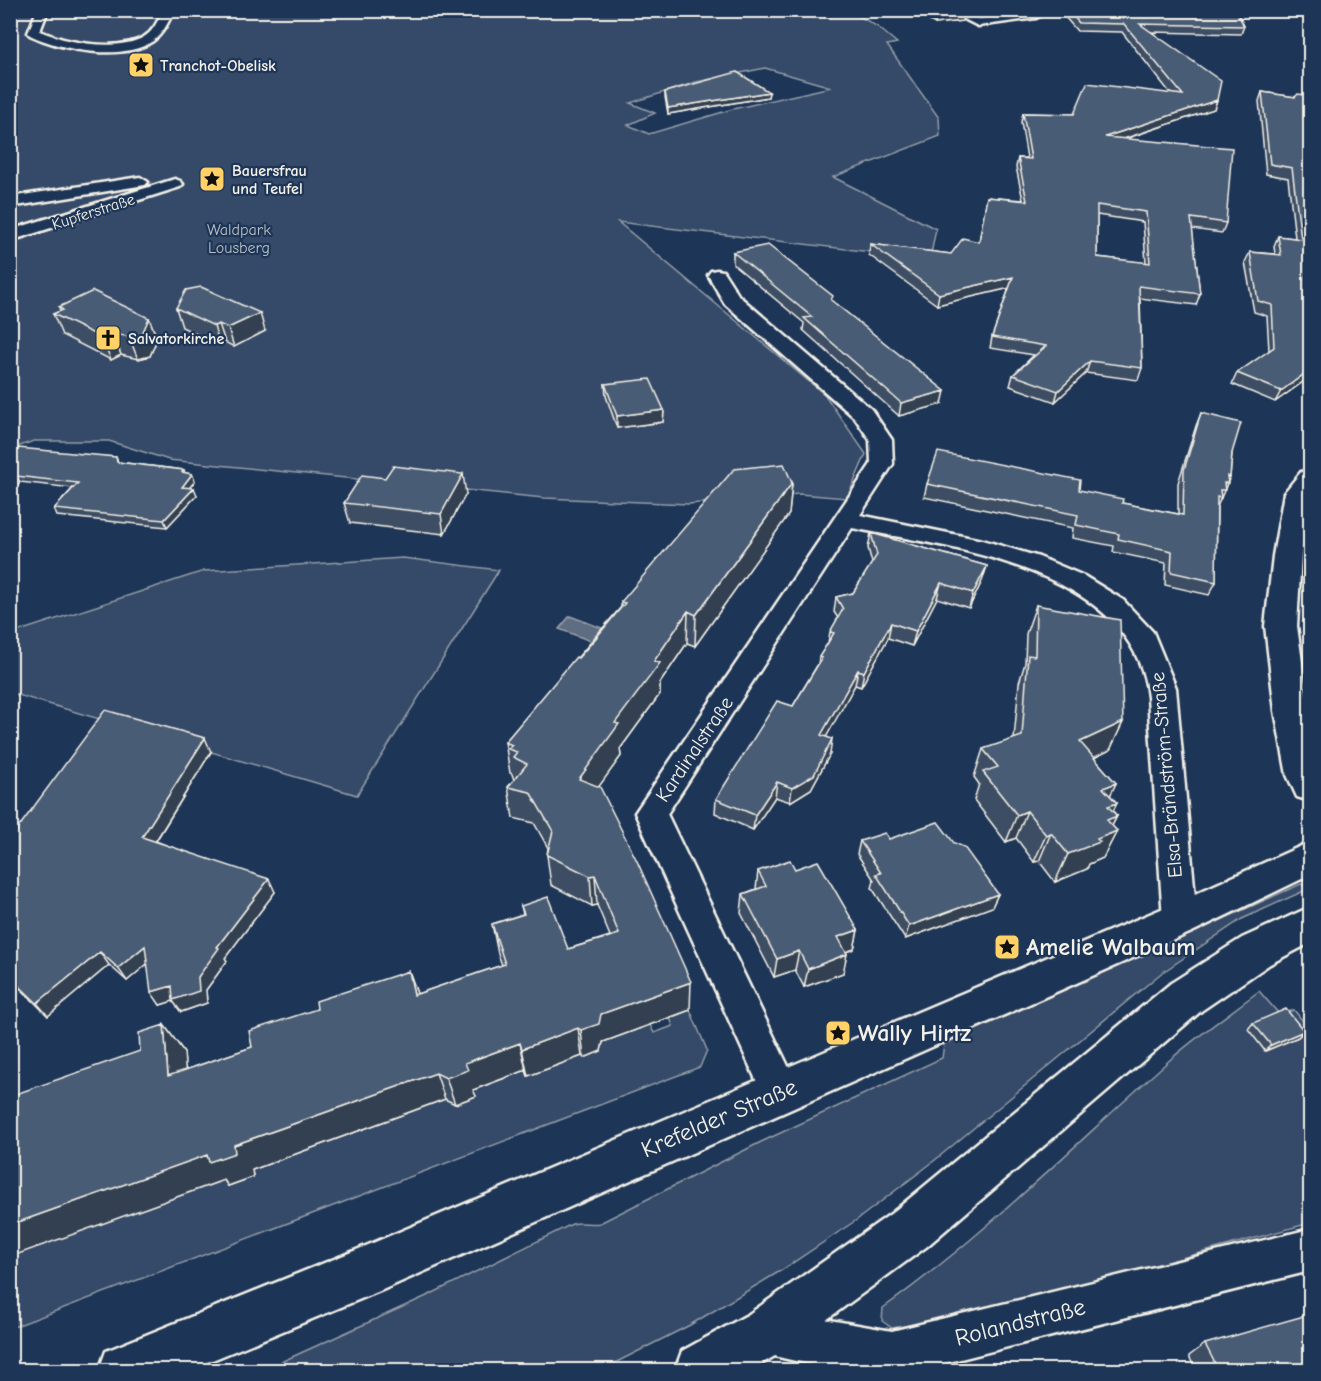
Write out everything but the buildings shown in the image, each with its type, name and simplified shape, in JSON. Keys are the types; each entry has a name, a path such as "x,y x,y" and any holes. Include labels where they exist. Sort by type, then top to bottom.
{"main road":[{"path":"1311,478 1298,493 1287,556 1281,626 1292,711 1305,775 1311,787"},
{"name":"Krefelder Straße","path":"125,1371 362,1273 1180,919 1311,858"},
{"path":"701,1371 767,1332 909,1230 1186,997 1256,951 1310,923"}],"street":[{"path":"43,10 34,33 48,41 81,46 121,46 147,40 155,34 169,10"},
{"path":"951,10 978,23 1036,15 1028,10"},
{"name":"Kupferstraße","path":"10,202 142,182 164,181 175,184 10,236"},
{"path":"717,275 732,300 863,414 881,440 882,464 846,520"},
{"name":"Elsa-Brändström-Straße","path":"846,520 1006,555 1039,565 1075,581 1107,601 1130,622 1147,644 1161,682 1180,919"},
{"name":"Kardinalstraße","path":"781,1091 651,813 846,520"},
{"name":"Rolandstraße","path":"767,1332 892,1354 1311,1250"}],"green space":[{"name":"Waldpark Lousberg","path":"849,10 878,27 897,43 887,45 939,118 940,136 833,177 936,229 930,259 618,222 825,395 866,454 847,498 799,494 689,504 544,498 169,460 109,441 34,441 11,449 10,11","holes":["765,68 831,87 733,109 649,134 628,125 655,113 630,103 696,82"]},
{"path":"403,558 499,570 357,795 11,693 10,634 204,571"},
{"path":"1301,884 1306,886 1306,890 1242,919 1160,974 929,1165 858,1219 782,1270 690,1325 601,1370 263,1370 429,1295 572,1224 600,1223 761,1142 942,1058 944,1044"},
{"path":"1259,991 1280,1015 1294,1010 1310,1030 1310,1223 980,1313 892,1328 882,1321 883,1308 959,1250 995,1219 1172,1058"},
{"path":"690,1010 707,1050 700,1067 11,1328 10,1256 227,1179 228,1186 253,1177 252,1170 445,1099 455,1104 473,1090 526,1070 528,1075 603,1042 650,1025 654,1033 673,1026 670,1018"}],"shaded area":[{"path":"570,616 602,628 591,641 559,629"}],"place":[{"name":"Tranchot-Obelisk","path":"141,65"},
{"name":"Bauersfrau und Teufel","path":"212,179"},
{"name":"Salvatorkirche","path":"108,338"},
{"name":"Amelie Walbaum","path":"1007,947"},
{"name":"Wally Hirtz","path":"838,1033"}]}
